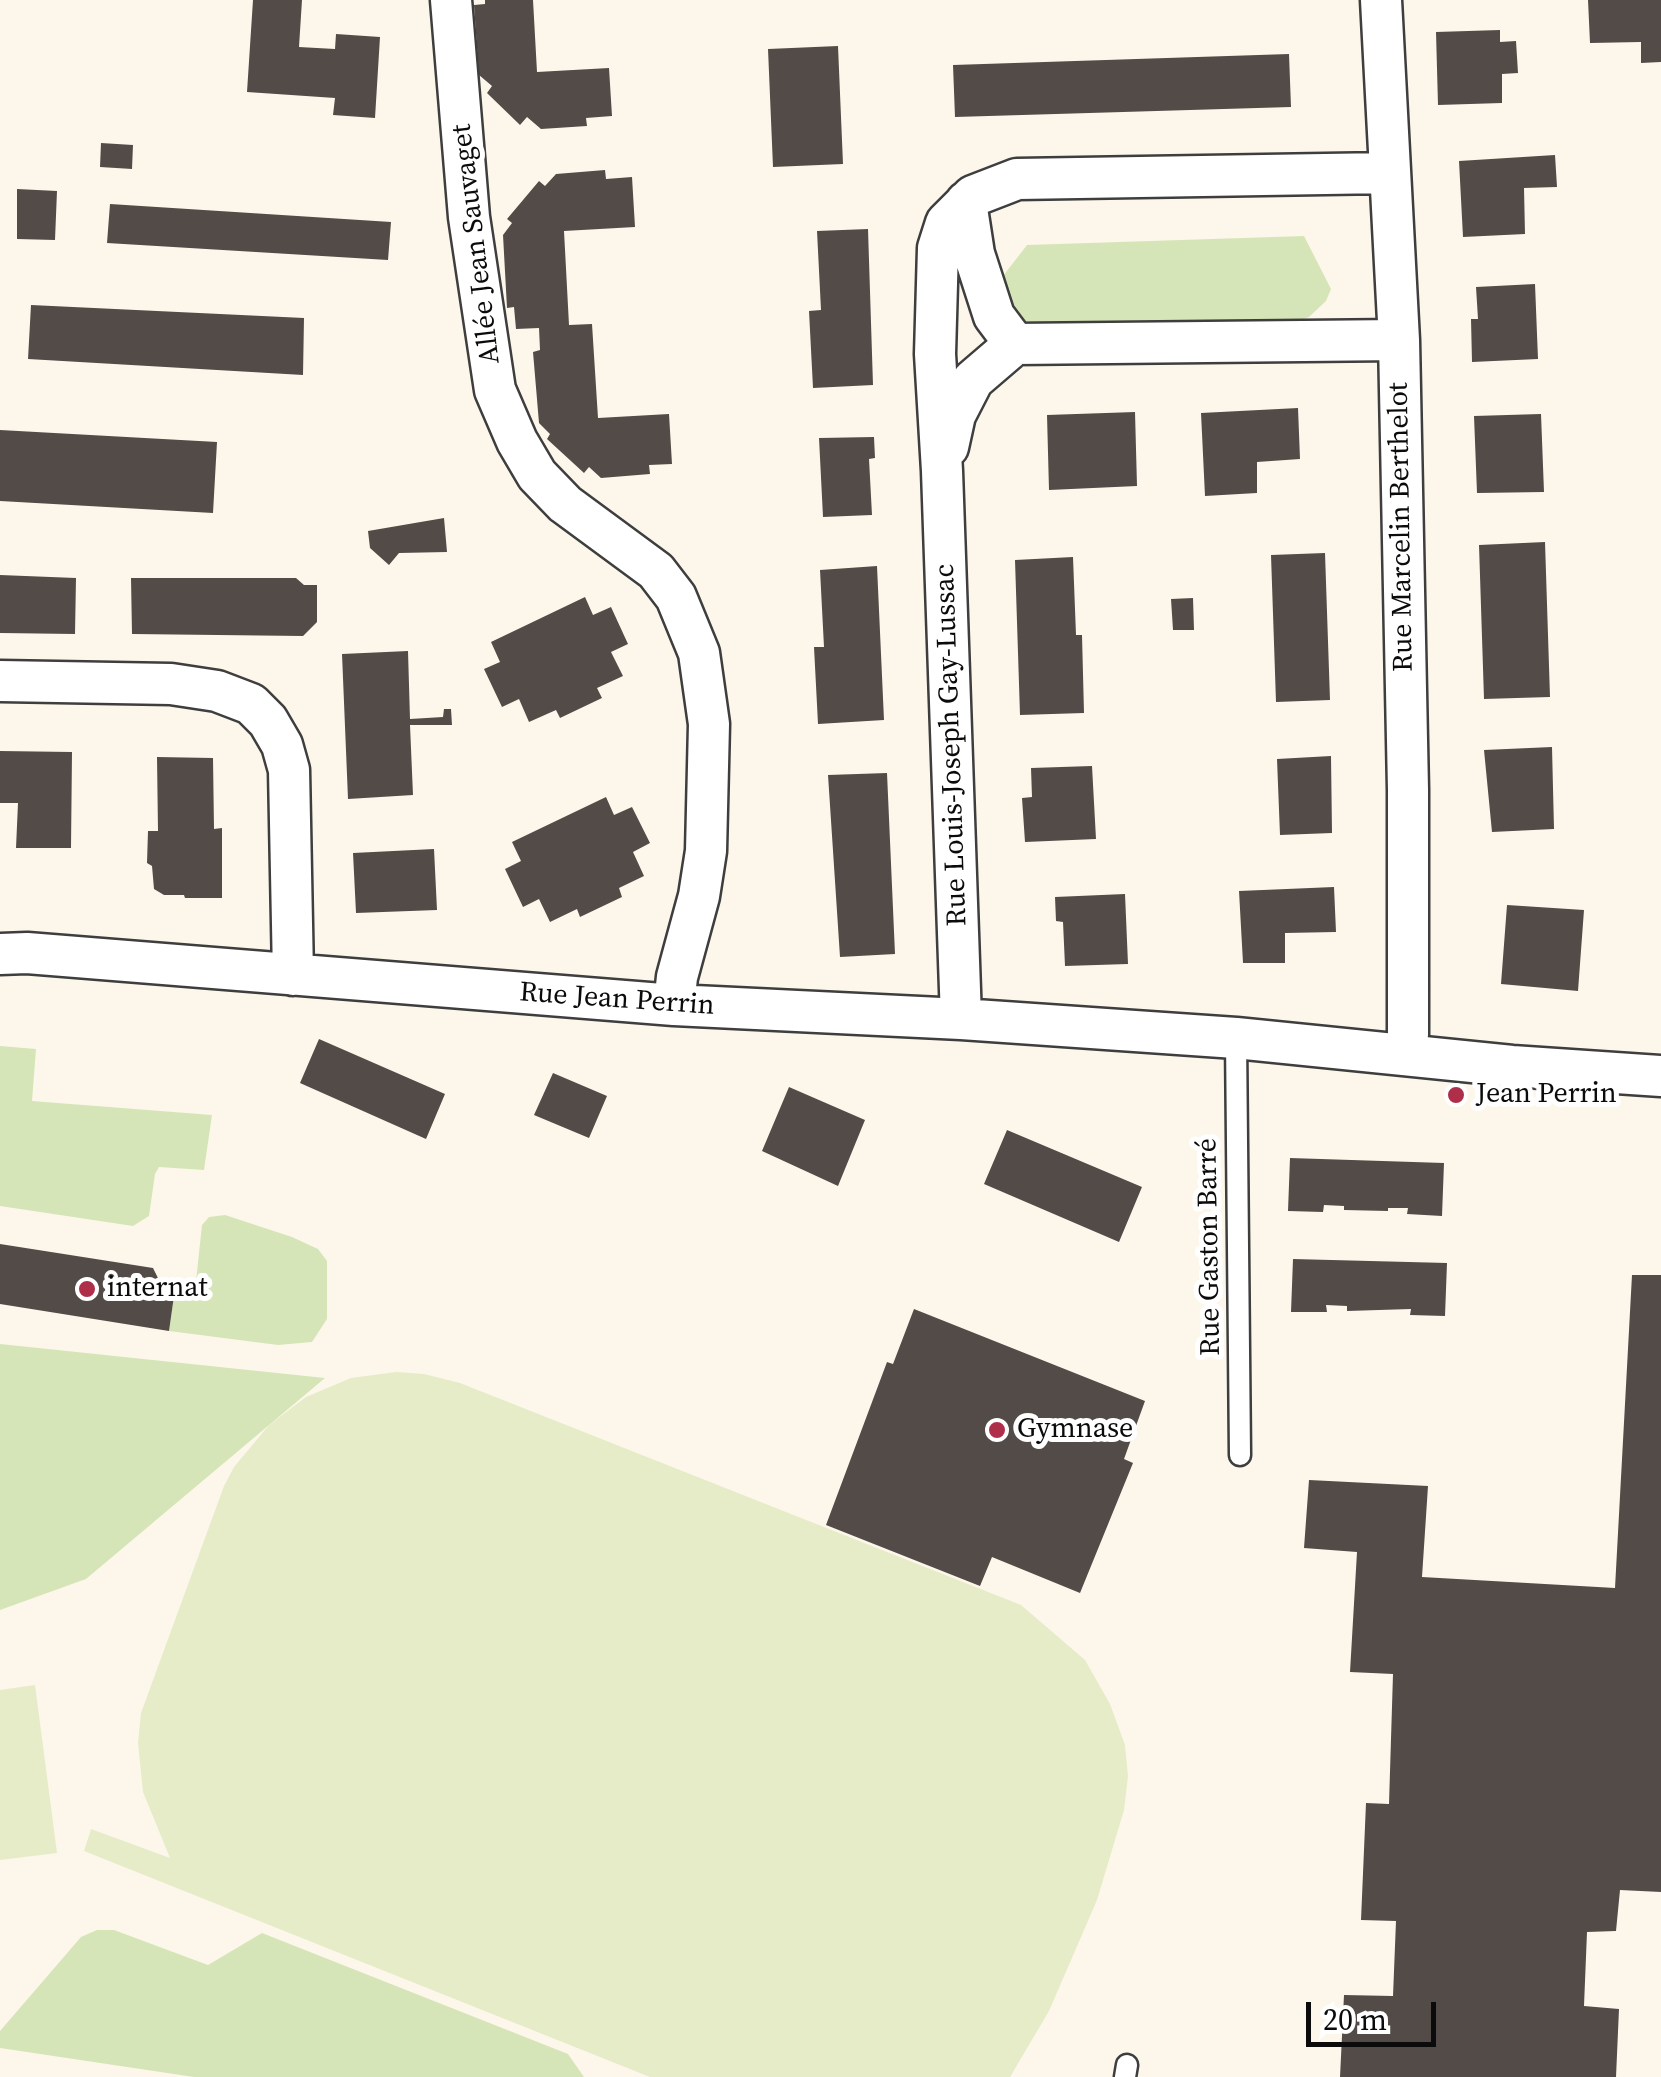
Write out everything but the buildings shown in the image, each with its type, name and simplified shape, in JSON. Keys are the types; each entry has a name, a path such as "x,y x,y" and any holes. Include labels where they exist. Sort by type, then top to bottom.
{"street":[{"name":"Allée Jean Sauvaget","path":"451,0 469,217 495,390 517,441 537,474 565,504 656,571 676,596 699,653 708,724 706,851 674,1005"},
{"name":"Rue Marcelin Berthelot","path":"1381,0 1399,340 1408,790 1405,1055"},
{"path":"1388,173 1017,179 966,202 974,254 994,316 1014,344 1399,340"},
{"name":"Rue Louis-Joseph Gay-Lussac","path":"961,1018 935,354 938,248 946,223 966,202"},
{"name":"Rue Louis-Joseph Gay-Lussac","path":"942,470 956,415 973,380 1014,344"},
{"path":"0,681 171,684 217,690 251,704 282,745 288,770 293,975"},
{"name":"Rue Jean Perrin","path":"0,954 28,953 674,1005 961,1018 1236,1038 1661,1076"}],"lane":[{"name":"Rue Gaston Barré","path":"1236,1038 1240,1455"}],"green space":[{"path":"1304,236 1331,289 1326,301 1309,317 1288,324 1027,327 996,285 1027,245"},
{"path":"0,1046 36,1049 32,1101 212,1115 204,1170 159,1167 149,1216 133,1226 0,1206"},
{"path":"225,1215 292,1237 318,1249 327,1261 327,1319 312,1342 278,1345 169,1331 174,1296 194,1300 202,1225 209,1217"},
{"path":"0,1344 325,1378 86,1579 0,1610"},
{"path":"396,1372 460,1383 1021,1605 1085,1660 1110,1704 1125,1745 1128,1776 1124,1810 1097,1900 1049,2011 1010,2077 650,2077 84,1851 91,1829 170,1858 143,1792 138,1743 141,1713 234,1467 269,1425 306,1397 351,1378"},
{"path":"35,1685 57,1853 0,1860 0,1690"},
{"path":"97,1930 114,1930 208,1965 262,1933 568,2054 584,2077 194,2077 0,2048 0,2031 81,1937"}],"place":[{"name":"Jean Perrin","path":"1456,1095"},
{"name":"internat","path":"87,1289"},
{"name":"Gymnase","path":"997,1430"}]}
